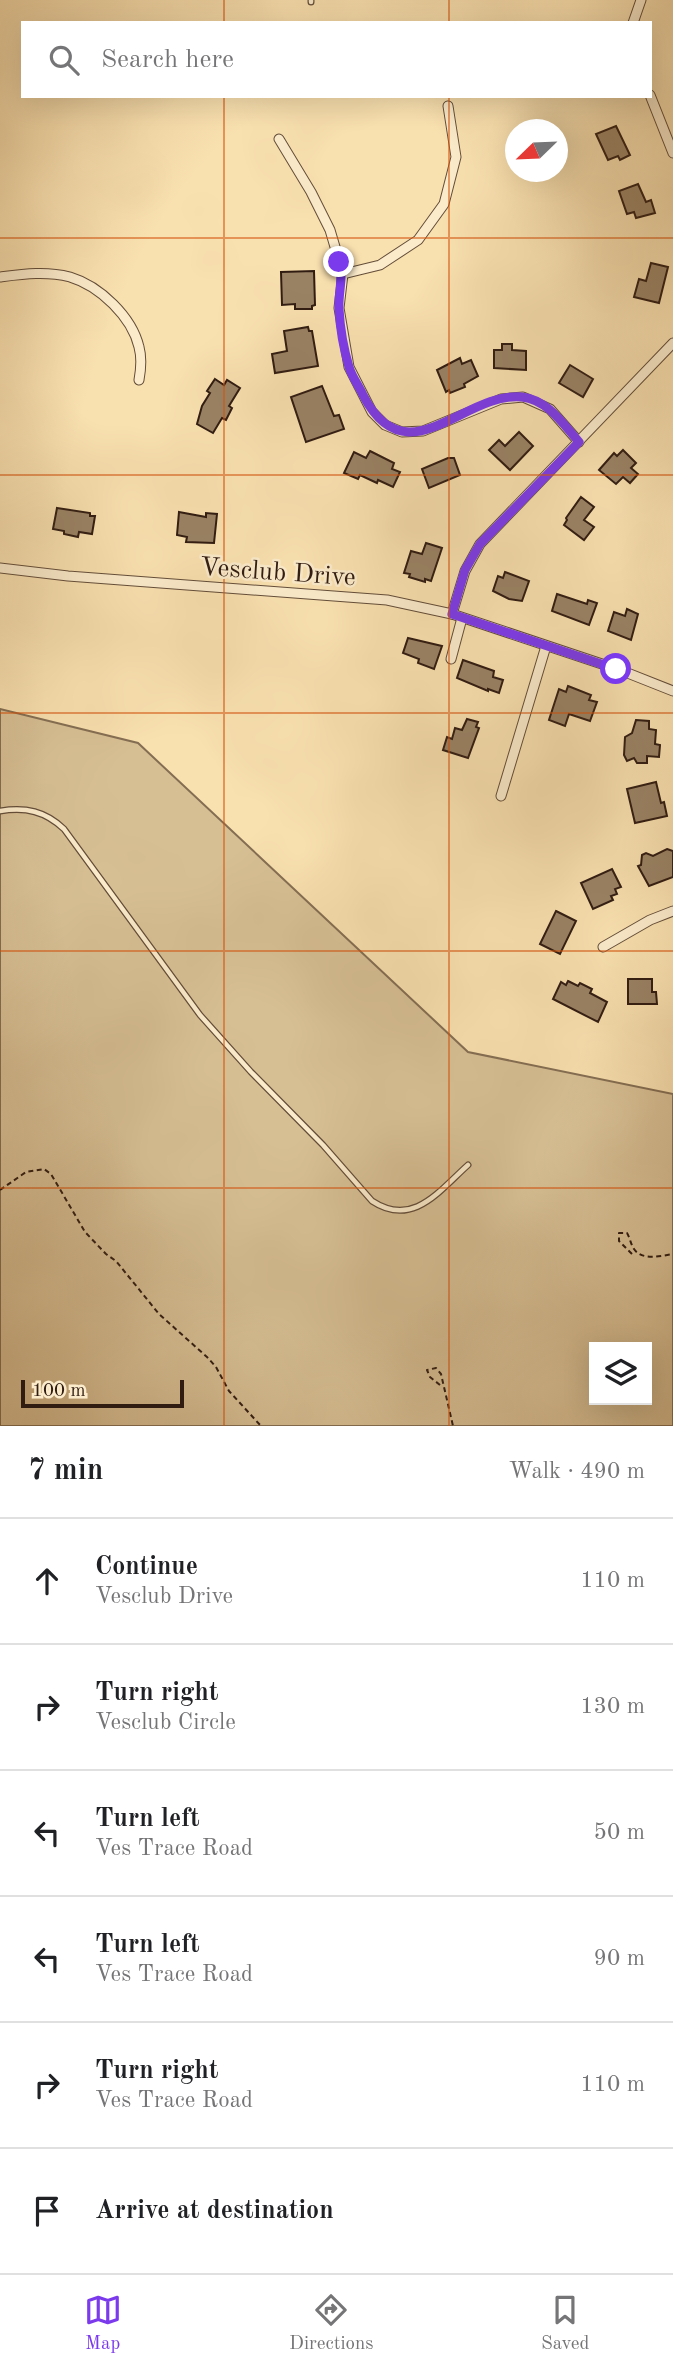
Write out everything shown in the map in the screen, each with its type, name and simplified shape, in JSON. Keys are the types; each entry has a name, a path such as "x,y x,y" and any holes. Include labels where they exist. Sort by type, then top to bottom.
{"street":[{"path":"634,21 641,0"},
{"path":"651,98 673,153"},
{"path":"343,274 380,265 418,240 444,204 456,158 448,106"},
{"path":"279,139 330,230 343,274 339,308 349,367 372,412 385,425 402,432 423,430 501,399 523,397 550,409 579,442"},
{"path":"0,277 35,272 69,277 90,286 119,308 139,345 139,380"},
{"path":"452,614 465,570 480,544 673,344"},
{"name":"Vesclub Drive","path":"0,568 68,576 387,600 452,614 620,670 673,691"},
{"path":"451,659 463,618"},
{"path":"501,796 546,646"},
{"path":"603,947 650,920 673,911"}],"lane":[{"path":"0,811 32,810 52,818 64,829 200,1015 372,1201 398,1211 419,1207 468,1165"}],"path":[{"path":"0,1190 26,1172 44,1169 51,1174 85,1232 116,1261 159,1314 207,1357 229,1391 261,1426"},
{"path":"632,1254 619,1241 619,1233 628,1233 633,1248 642,1255 657,1257 673,1254"},
{"path":"440,1385 430,1377 427,1370 436,1368 441,1374 453,1426"}],"shaded area":[{"path":"0,709 138,743 468,1052 673,1094 673,1426 0,1426"}],"building":[{"path":"616,126 630,155 620,160 618,156 608,160 596,134"},
{"path":"638,184 646,202 651,200 655,213 636,218 634,212 627,214 619,191"},
{"path":"651,263 668,267 659,303 634,297 639,279 646,281"},
{"path":"314,271 315,305 312,309 295,309 295,304 282,305 281,272"},
{"path":"308,327 309,331 312,331 318,366 275,373 272,354 287,351 284,331"},
{"path":"502,344 512,344 512,350 526,351 526,370 494,368 494,350 502,350"},
{"path":"460,358 462,364 471,360 478,376 464,384 465,387 446,392 437,370"},
{"path":"570,365 593,379 583,397 559,383"},
{"path":"215,379 224,385 227,380 240,388 229,406 232,408 226,420 222,418 213,433 197,424 202,406 210,393 207,391"},
{"path":"322,386 334,416 339,415 344,429 306,442 291,397"},
{"path":"519,432 533,446 510,470 489,450 499,440 505,446"},
{"path":"623,450 636,463 631,468 638,474 630,483 623,477 616,484 599,470 614,453 617,456"},
{"path":"370,451 394,463 392,469 400,472 393,487 378,480 377,483 360,475 358,479 344,473 354,452 366,458"},
{"path":"454,458 460,475 429,488 422,469"},
{"path":"581,497 594,507 584,520 594,527 584,540 564,525"},
{"path":"57,508 95,516 92,534 79,532 78,537 53,529"},
{"path":"179,512 206,517 206,513 217,514 214,543 186,542 187,537 177,535"},
{"path":"426,543 442,548 431,581 425,579 425,582 404,573 411,551 422,554"},
{"path":"505,572 529,581 522,601 509,599 493,591 498,576 503,578"},
{"path":"557,594 587,604 588,600 597,603 589,625 552,611"},
{"path":"627,609 638,614 631,640 608,631 614,612 625,616"},
{"path":"408,638 442,646 434,669 403,653"},
{"path":"463,660 494,671 493,677 503,680 499,693 457,678"},
{"path":"568,686 591,695 589,700 597,702 590,721 569,714 565,726 549,720 559,689 566,692"},
{"path":"467,719 478,722 476,727 479,728 468,758 443,750 447,737 452,739 455,728 462,730"},
{"path":"636,720 649,721 649,729 656,730 655,744 660,745 659,757 647,756 647,763 637,763 634,758 627,761 624,755 625,737 632,733"},
{"path":"656,782 667,816 635,823 627,789"},
{"path":"667,849 673,851 673,877 649,886 638,866 641,865 642,855 646,853 653,856"},
{"path":"612,869 621,887 615,889 617,894 611,896 613,900 593,909 581,883"},
{"path":"556,911 576,921 560,954 540,944"},
{"path":"628,979 652,979 652,992 656,992 657,1004 628,1004"},
{"path":"568,981 592,989 590,993 607,1002 598,1022 553,999 561,982 566,985"}],"route":[{"path":"339,262 343,274 339,308 349,367 372,412 385,425 402,432 423,430 501,399 523,397 550,409 579,442 480,544 465,570 452,614 616,669"}]}
